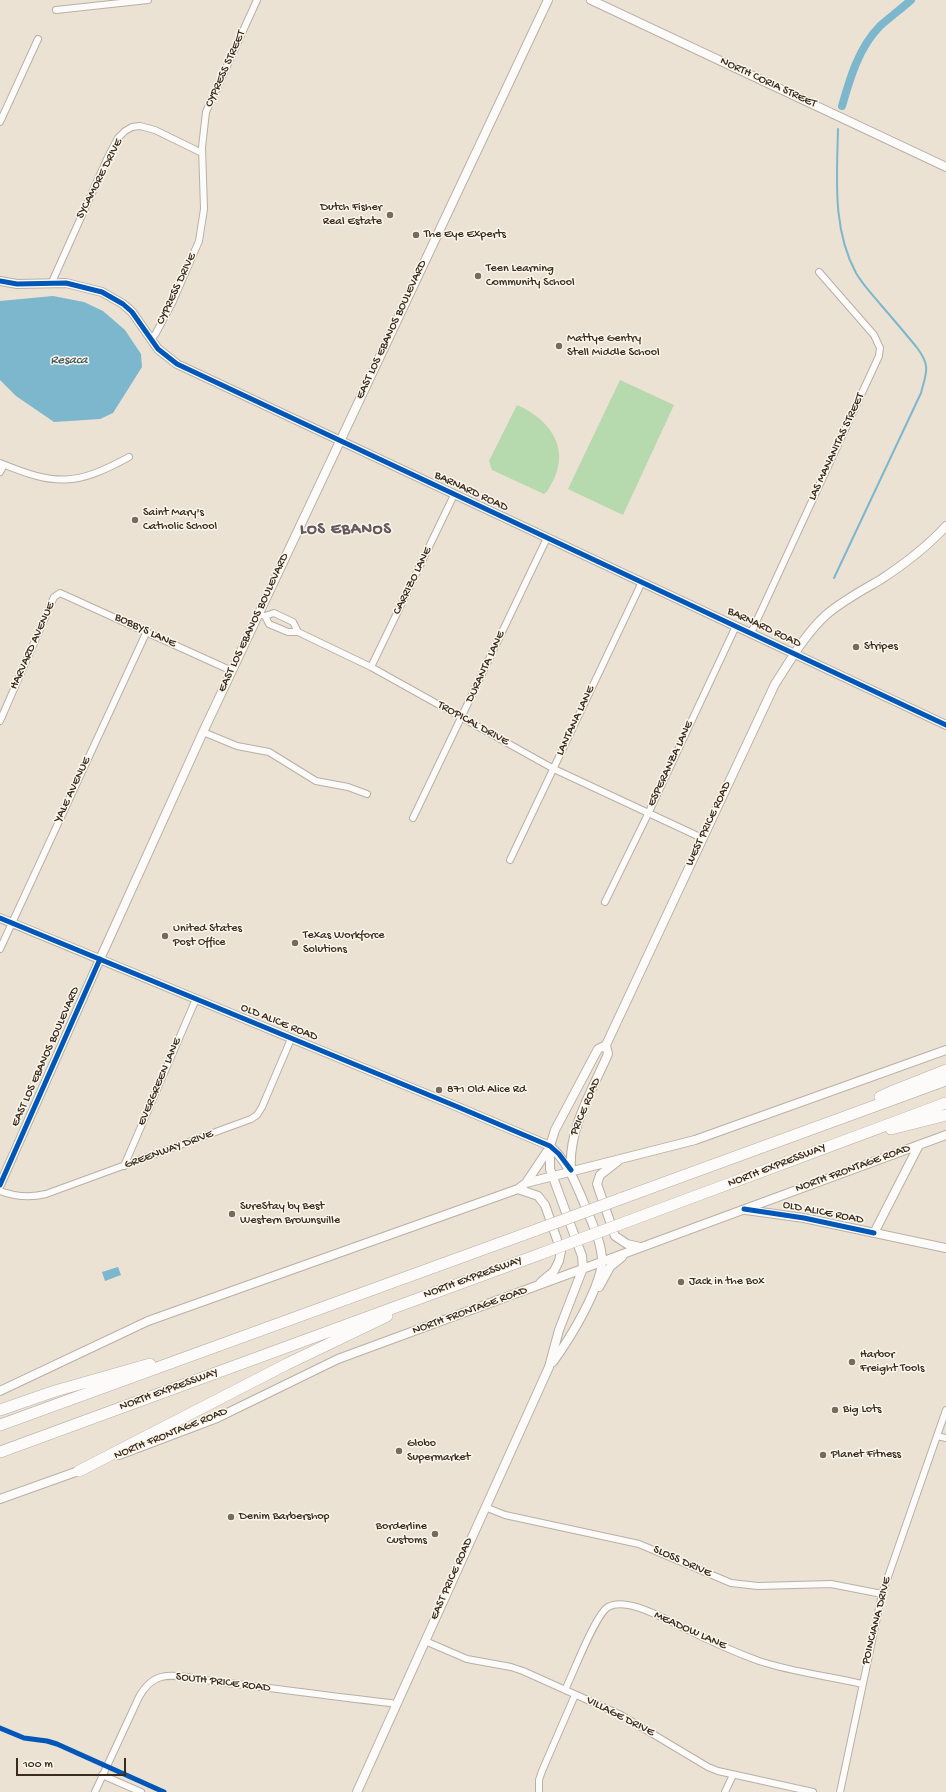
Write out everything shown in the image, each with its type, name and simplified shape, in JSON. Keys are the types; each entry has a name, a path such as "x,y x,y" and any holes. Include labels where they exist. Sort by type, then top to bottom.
{"highway":[{"path":"843,1117 893,1090 946,1070"},
{"name":"NORTH EXPRESSWAY","path":"0,1426 946,1080"},
{"name":"NORTH EXPRESSWAY","path":"0,1452 758,1174 946,1103"},
{"path":"842,1141 946,1115"},
{"path":"78,1471 287,1364 448,1287"},
{"path":"0,1410 56,1391 244,1336"}],"main road":[{"name":"EAST LOS EBANOS BOULEVARD","path":"0,1185 203,732 232,671 262,615 340,441 548,0"},
{"name":"NORTH CORIA STREET","path":"590,0 946,167"},
{"name":"BARNARD ROAD","path":"0,281 17,284 52,282 78,285 113,298 132,312 158,349 177,364 946,725"},
{"name":"WEST PRICE ROAD","path":"552,1175 549,1162 550,1146 555,1130 598,1049 606,1045 775,684 795,653 825,616 902,564 926,546 946,526"},
{"name":"OLD ALICE ROAD","path":"0,918 550,1146"},
{"name":"PRICE ROAD","path":"571,1170 570,1156 572,1138 608,1054 606,1045"},
{"path":"0,1391 148,1321 518,1189 526,1183 571,1170 709,1136 946,1050"},
{"name":"NORTH FRONTAGE ROAD","path":"0,1499 217,1418 338,1359 946,1135"},
{"path":"874,1233 918,1145"},
{"path":"526,1183 550,1146 559,1154 571,1170"},
{"path":"624,1157 603,1170 597,1184 615,1236 627,1244 640,1247"},
{"name":"EAST PRICE ROAD","path":"549,1367 574,1333 588,1305 597,1282 602,1262 600,1244 571,1170"},
{"path":"552,1175 582,1256 583,1268"},
{"path":"518,1189 538,1196 545,1205 561,1251 559,1261 554,1271 536,1287"},
{"name":"OLD ALICE ROAD","path":"744,1209 804,1218 946,1248"},
{"path":"588,1305 610,1267 626,1254"},
{"name":"EAST PRICE ROAD","path":"356,1792 549,1367 559,1330 583,1268"}],"street":[{"path":"56,10 148,0"},
{"name":"CYPRESS STREET","path":"200,236 204,209 202,153 204,123 210,101 257,0"},
{"path":"0,122 38,38"},
{"name":"SYCAMORE DRIVE","path":"52,282 108,157 118,138 125,131 132,127 148,127 202,153"},
{"name":"CYPRESS DRIVE","path":"151,340 173,300 200,236"},
{"name":"LAS MANANITAS STREET","path":"751,634 879,356 880,348 874,335 819,272"},
{"path":"0,472 2,464 44,478 67,480 97,473 128,457"},
{"name":"CARRIZO LANE","path":"371,667 454,495"},
{"name":"DURANTA LANE","path":"413,818 547,538"},
{"name":"LANTANA LANE","path":"510,860 642,582"},
{"name":"BOBBYS LANE","path":"57,594 60,593 72,597 232,671"},
{"name":"HARVARD AVENUE","path":"0,721 57,594"},
{"name":"TROPICAL DRIVE","path":"298,632 293,622 274,613 262,615 269,624 288,632 298,632 371,667 554,769 702,838"},
{"name":"ESPERANZA LANE","path":"605,902 736,626"},
{"name":"YALE AVENUE","path":"0,949 147,631"},
{"path":"203,732 237,746 269,752 316,781 348,787 367,794"},
{"name":"EVERGREEN LANE","path":"124,1166 196,999"},
{"name":"GREENWAY DRIVE","path":"0,1191 21,1197 37,1196 251,1120 258,1114 262,1107 291,1039"},
{"name":"POINCIANA DRIVE","path":"840,1792 882,1594 946,1410"},
{"path":"937,1436 946,1438"},
{"name":"SLOSS DRIVE","path":"485,1507 505,1515 640,1544 731,1583 758,1586 831,1584 882,1594"},
{"name":"MEADOW LANE","path":"565,1690 598,1619 608,1607 616,1604 631,1605 759,1661 784,1668 862,1684"},
{"name":"VILLAGE DRIVE","path":"425,1641 467,1659 511,1667 523,1671 575,1694 639,1724 708,1767 733,1775 813,1792"},
{"name":"SOUTH PRICE ROAD","path":"95,1792 144,1687 153,1680 161,1677 172,1676 391,1703 395,1705"},
{"path":"539,1792 539,1780 542,1771 575,1694"},
{"path":"102,1775 140,1792"},
{"path":"725,1792 733,1775"}],"green space":[{"path":"620,380 674,405 623,515 568,489"},
{"path":"517,405 538,417 553,434 557,444 559,455 558,467 550,487 544,494 492,470 489,461"}],"water":[{"name":"Resaca","path":"53,296 84,302 103,311 125,330 141,354 142,367 125,394 113,413 100,419 54,422 16,396 0,380 0,301"},
{"path":"118,1267 121,1275 105,1281 102,1272"}],"waterway":[{"path":"842,106 856,63 866,43 880,26 911,0"},
{"path":"834,578 921,393 926,375 926,366 922,355 862,282 848,256 839,221 837,184 838,129"}],"cycle path":[{"path":"0,281 17,284 66,283 102,292 123,304 132,312 158,349 177,364 946,725"},
{"path":"0,918 550,1146 559,1154 571,1170"},
{"path":"0,1185 100,959"},
{"path":"744,1209 804,1218 874,1233"},
{"path":"0,1728 24,1738 57,1744 164,1792"}],"place":[{"name":"Dutch Fisher Real Estate","path":"390,215"},
{"name":"The Eye Experts","path":"416,235"},
{"name":"Teen Learning Community School","path":"478,276"},
{"name":"Mattye Gentry Stell Middle School","path":"559,346"},
{"name":"Saint Mary's Catholic School","path":"135,520"},
{"name":"Stripes","path":"856,647"},
{"name":"United States Post Office","path":"165,936"},
{"name":"Texas Workforce Solutions","path":"295,943"},
{"name":"871 Old Alice Rd","path":"439,1090"},
{"name":"SureStay by Best Western Brownsville","path":"232,1214"},
{"name":"Jack in the Box","path":"681,1282"},
{"name":"Harbor Freight Tools","path":"852,1362"},
{"name":"Big Lots","path":"835,1410"},
{"name":"Globo Supermarket","path":"399,1451"},
{"name":"Planet Fitness","path":"823,1455"},
{"name":"Denim Barbershop","path":"231,1517"},
{"name":"Borderline Customs","path":"435,1534"}],"district":[{"name":"LOS EBANOS","path":"346,531"}]}
